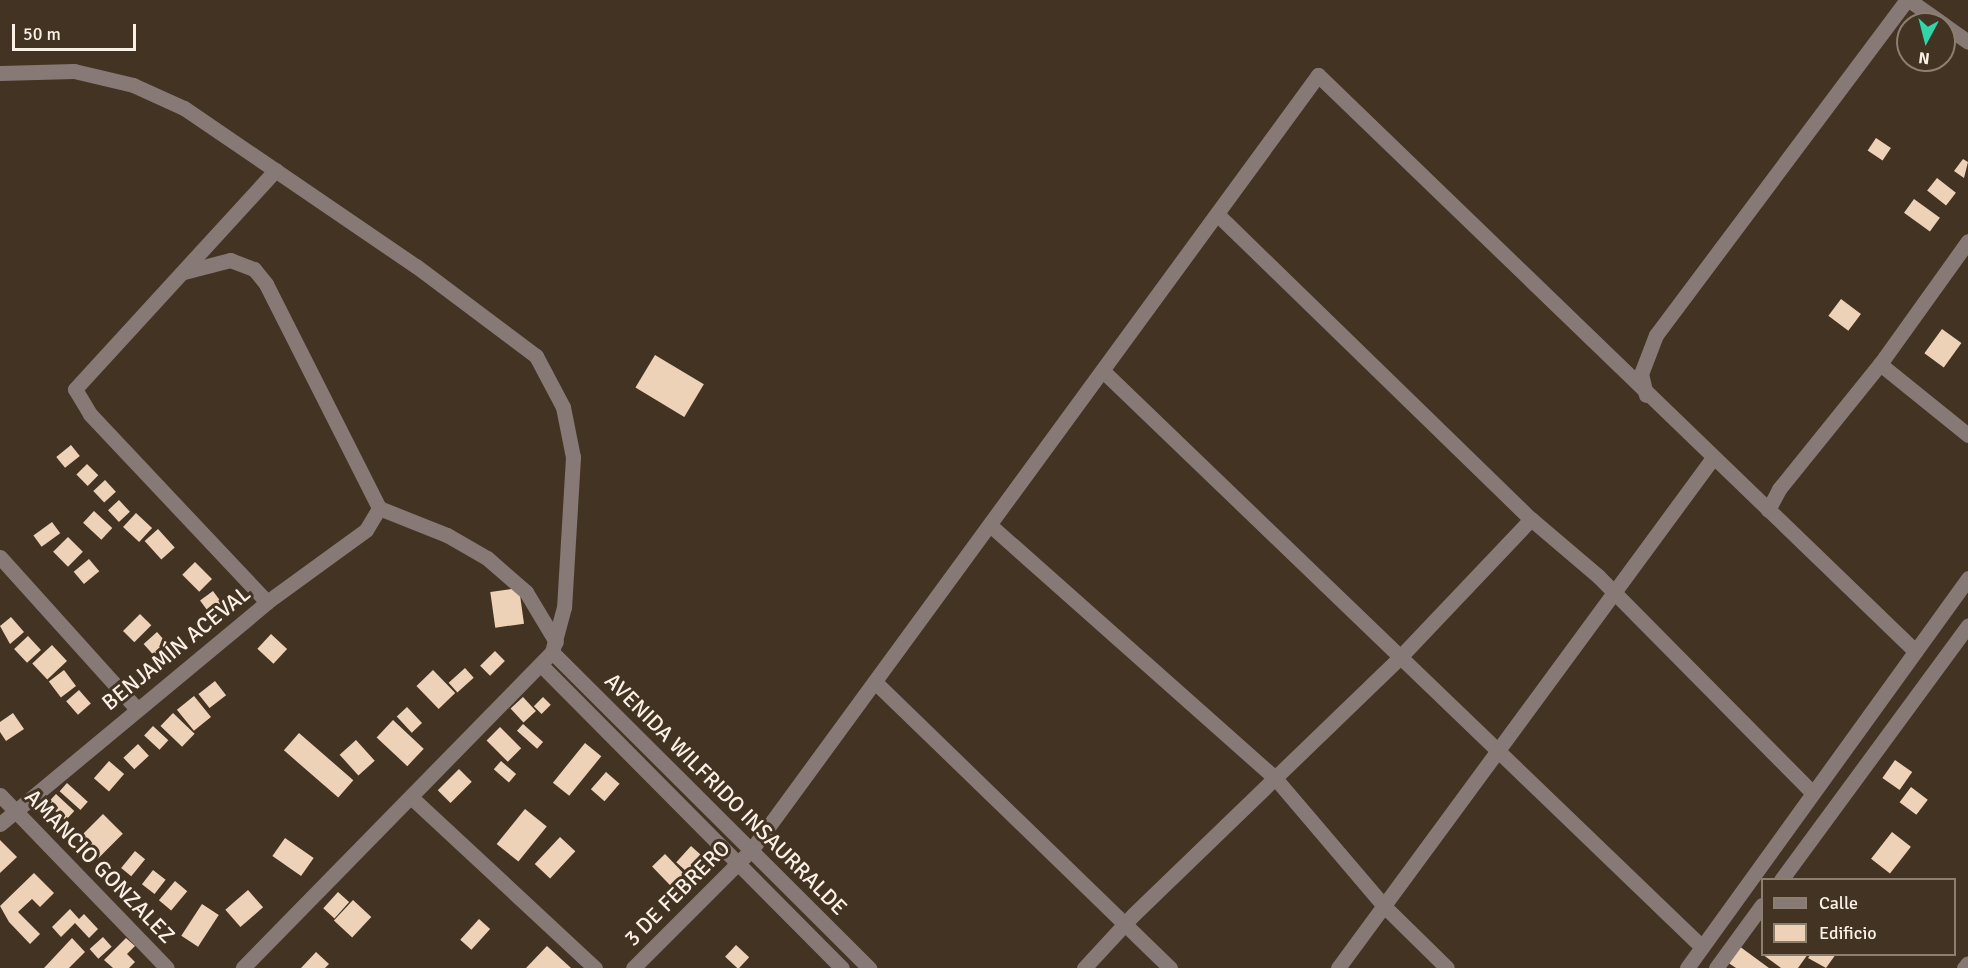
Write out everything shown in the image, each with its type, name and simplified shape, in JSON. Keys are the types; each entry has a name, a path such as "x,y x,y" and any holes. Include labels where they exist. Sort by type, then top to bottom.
{"street":[{"path":"1915,651 1646,395 1641,374 1656,335 1908,0 1925,12"},
{"path":"0,72 74,71 133,85 184,108 416,266 536,356 563,407 573,457 564,607 554,647 541,665 243,968"},
{"name":"3 DE FEBRERO","path":"633,968 752,849 1318,75 1646,395"},
{"path":"267,602 90,414 75,389 276,170"},
{"path":"1217,214 1531,519 1613,593 1813,793"},
{"path":"1768,510 1779,489 1880,364 1968,241"},
{"path":"181,273 230,260 254,269 266,284 379,508"},
{"path":"1880,364 1968,435"},
{"path":"1103,371 1702,947"},
{"path":"1338,968 1712,459"},
{"name":"AVENIDA WILFRIDO INSAURRALDE","path":"379,508 447,535 487,558 526,592 554,647 869,968"},
{"name":"BENJAMÍN ACEVAL","path":"0,824 14,810 267,602 366,530 379,508"},
{"path":"1084,968 1125,924 1401,656 1531,519"},
{"path":"990,525 1275,778 1384,906 1447,968"},
{"path":"0,557 137,709"},
{"path":"1687,968 1968,578"},
{"path":"1782,878 1968,625"},
{"name":"AVENIDA WILFRIDO INSAURRALDE","path":"541,665 842,968"},
{"path":"875,682 1170,968"},
{"name":"AMANCIO GONZALEZ","path":"0,795 167,968"},
{"path":"412,798 595,968"},
{"path":"1716,968 1761,906"},
{"path":"1964,968 1968,963"}],"building":[{"path":"1876,138 1891,148 1883,161 1868,150"},
{"path":"1963,159 1968,162 1964,178 1954,171"},
{"path":"1937,178 1956,193 1946,205 1927,191"},
{"path":"1914,199 1940,218 1930,232 1904,213"},
{"path":"1841,299 1861,314 1848,331 1828,316"},
{"path":"1942,329 1961,343 1944,367 1924,353"},
{"path":"655,355 704,384 684,417 635,388"},
{"path":"71,445 80,456 65,468 56,457"},
{"path":"87,464 98,475 88,486 76,475"},
{"path":"105,480 116,492 104,503 93,491"},
{"path":"119,500 130,512 119,522 108,510"},
{"path":"94,511 112,528 101,540 83,523"},
{"path":"136,513 152,528 139,542 123,527"},
{"path":"52,522 60,533 42,547 33,536"},
{"path":"158,529 175,548 161,560 145,541"},
{"path":"68,537 83,552 68,567 53,552"},
{"path":"89,559 99,571 84,584 74,572"},
{"path":"195,562 212,579 199,592 182,575"},
{"path":"519,588 524,624 495,628 490,592"},
{"path":"213,591 224,606 211,616 200,600"},
{"path":"140,614 151,625 134,642 123,631"},
{"path":"11,617 24,632 10,644 0,626"},
{"path":"157,632 167,643 154,655 144,644"},
{"path":"271,634 287,649 273,664 257,649"},
{"path":"28,636 41,650 27,663 14,649"},
{"path":"52,645 67,661 47,680 32,663"},
{"path":"495,651 505,661 490,676 480,666"},
{"path":"465,668 474,678 457,692 449,683"},
{"path":"64,670 76,686 61,697 49,681"},
{"path":"433,670 455,693 439,709 416,686"},
{"path":"215,681 226,695 210,708 198,694"},
{"path":"79,690 91,704 78,715 66,701"},
{"path":"194,696 211,717 194,731 177,710"},
{"path":"523,697 536,711 524,722 511,709"},
{"path":"543,697 551,705 542,714 534,706"},
{"path":"407,707 422,723 412,733 397,717"},
{"path":"13,713 24,729 6,741 0,732 0,722"},
{"path":"173,713 195,734 182,747 160,726"},
{"path":"393,720 424,749 407,766 377,738"},
{"path":"523,724 543,742 537,749 517,731"},
{"path":"153,726 168,740 159,750 144,736"},
{"path":"500,727 521,748 508,762 487,740"},
{"path":"299,733 353,780 338,798 284,750"},
{"path":"356,740 375,761 358,776 340,755"},
{"path":"585,743 601,756 569,796 553,783"},
{"path":"138,744 149,756 134,769 123,758"},
{"path":"1895,760 1912,772 1900,790 1882,778"},
{"path":"109,761 124,774 109,791 94,778"},
{"path":"501,761 516,774 509,782 494,769"},
{"path":"459,769 472,782 451,803 438,790"},
{"path":"606,772 620,784 604,801 591,789"},
{"path":"67,783 88,802 80,810 60,791"},
{"path":"1911,787 1928,800 1916,815 1900,802"},
{"path":"56,794 74,811 65,821 47,804"},
{"path":"525,809 547,827 518,862 497,844"},
{"path":"103,814 123,834 97,859 78,839"},
{"path":"1892,832 1911,847 1890,874 1871,859"},
{"path":"560,837 575,851 550,878 535,864"},
{"path":"285,838 314,858 301,876 272,856"},
{"path":"0,840 17,857 0,873"},
{"path":"691,846 709,862 694,878 676,862"},
{"path":"135,851 145,859 131,876 121,868"},
{"path":"665,854 689,879 676,892 652,867"},
{"path":"153,870 166,880 155,894 142,884"},
{"path":"34,873 54,893 40,907 32,899 18,912 40,934 30,944 9,922 0,906"},
{"path":"175,881 187,891 171,910 159,900"},
{"path":"248,890 263,907 240,927 225,910"},
{"path":"338,892 349,902 334,918 323,908"},
{"path":"353,900 371,917 352,938 334,920"},
{"path":"202,904 219,915 198,947 181,936"},
{"path":"70,909 79,919 84,914 98,929 89,938 75,923 61,937 52,927"},
{"path":"479,919 490,929 471,950 460,940"},
{"path":"103,937 112,947 98,959 90,949"},
{"path":"72,938 85,952 69,968 44,968"},
{"path":"126,938 135,946 127,954 135,962 129,968 113,968 104,960"},
{"path":"736,945 749,957 737,968 725,957"},
{"path":"547,946 571,968 526,968"},
{"path":"1739,946 1769,968 1736,968 1727,962"},
{"path":"316,952 329,964 325,968 301,968"},
{"path":"1765,956 1807,956 1798,968 1781,968"},
{"path":"1810,956 1835,956 1826,968 1808,958"}]}
